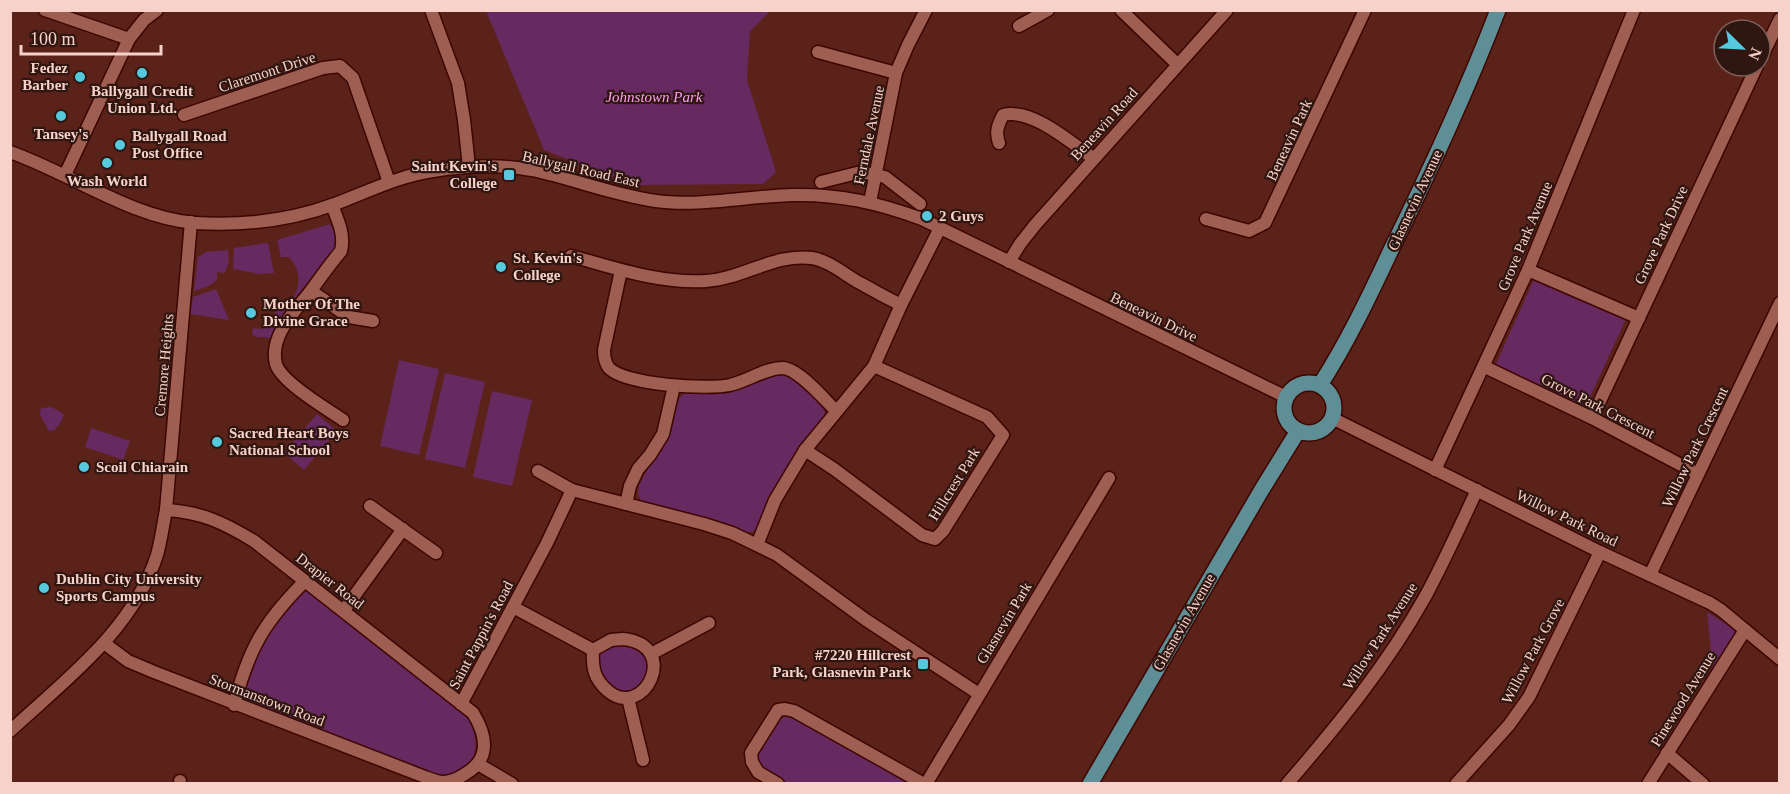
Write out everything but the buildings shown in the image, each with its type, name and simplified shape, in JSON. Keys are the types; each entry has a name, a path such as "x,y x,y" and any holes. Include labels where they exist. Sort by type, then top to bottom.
{"main road":[{"name":"Glasnevin Avenue","path":"1320,385 1360,313 1414,205 1463,96 1498,10"},
{"path":"1304,383 1320,385 1331,396 1334,411 1332,418 1321,430 1314,433 1298,431 1287,420 1284,412 1286,397 1291,390 1304,383"},
{"name":"Glasnevin Avenue","path":"1090,783 1298,431"}],"street":[{"path":"45,10 129,39"},
{"path":"65,175 129,39 144,20 157,10"},
{"path":"431,10 458,83 469,167"},
{"name":"Ferndale Avenue","path":"870,202 897,74 908,45 926,10"},
{"path":"1019,26 1048,10"},
{"path":"1121,10 1177,64"},
{"name":"Beneavin Road","path":"1009,262 1020,244 1093,158 1140,109 1177,64 1227,10"},
{"name":"Grove Park Avenue","path":"1435,470 1485,367 1528,270 1634,10"},
{"name":"Beneavin Park","path":"1206,219 1249,231 1265,222 1365,11"},
{"path":"1772,34 1779,19"},
{"name":"Ferndale Avenue","path":"818,52 897,74"},
{"name":"Claremont Drive","path":"184,115 323,68 340,66 353,78 389,182"},
{"name":"Grove Park Drive","path":"1592,418 1751,78"},
{"path":"999,143 997,130 1003,115 1011,113 1027,116 1093,158"},
{"name":"Ballygall Road East","path":"10,152 33,160 147,212 191,222 256,224 292,217 332,205 389,182 430,171 469,167 531,170 621,194 670,202 792,195 827,195 870,202 922,219 1009,262"},
{"path":"821,182 861,172 885,177 920,204"},
{"path":"332,205 342,232 341,251 290,316 281,332 276,348 276,366 297,388 343,420"},
{"name":"Cremore Heights","path":"10,731 104,643 142,590 157,555 166,510 191,222"},
{"path":"757,545 776,500 805,450 874,366 901,305 940,228"},
{"path":"571,256 637,274 675,280 706,281 794,257 814,259 831,265 901,305"},
{"name":"Beneavin Drive","path":"1009,262 1286,397"},
{"path":"621,270 604,350 609,368 622,376 639,381 674,386 727,386 784,368 795,372 836,411"},
{"path":"1528,270 1639,318"},
{"path":"311,291 349,317 373,321"},
{"name":"Willow Park Crescent","path":"1650,575 1698,474 1774,332 1779,303"},
{"name":"Hillcrest Park","path":"805,450 922,535 935,539 943,531 1003,435 987,417 874,366"},
{"name":"Grove Park Crescent","path":"1485,367 1592,418 1698,474"},
{"path":"626,504 630,486 638,470 663,434 674,386"},
{"name":"Willow Park Road","path":"1332,418 1600,552 1710,603 1779,659"},
{"path":"538,471 572,490 723,530 777,555 866,620 979,694"},
{"name":"Glasnevin Park","path":"778,783 758,772 752,762 751,753 778,710 785,709 794,711 925,783 1109,478"},
{"name":"Saint Pappin's Road","path":"478,764 484,744 483,728 473,713 461,704 548,543 572,490"},
{"name":"Willow Park Avenue","path":"1287,783 1351,708 1392,651 1425,596 1477,490"},
{"path":"370,506 436,553"},
{"name":"Drapier Road","path":"166,510 188,511 219,520 254,541 461,704"},
{"path":"344,610 403,529"},
{"name":"Willow Park Grove","path":"1456,783 1509,725 1529,697 1600,552"},
{"path":"234,705 240,680 256,642 274,614 305,581"},
{"path":"513,607 593,650"},
{"path":"651,654 709,623"},
{"name":"Pinewood Avenue","path":"1648,783 1745,630"},
{"path":"611,640 632,640 651,654 654,662 654,675 647,688 628,698 612,694 596,677 592,666 593,650 611,640"},
{"name":"Stormanstown Road","path":"104,643 128,661 234,705 381,759 423,780"},
{"path":"628,698 643,760"},
{"path":"1667,753 1703,783"},
{"path":"423,780 443,782 457,779 478,764 512,783"}],"green space":[{"name":"Johnstown Park","path":"486,11 770,11 750,31 747,80 776,172 763,184 633,185 544,150"},
{"path":"330,224 337,237 338,245 293,302 272,338 257,337 252,334 253,328 263,329 281,305 289,305 298,287 296,269 289,257 281,257 277,240"},
{"path":"268,243 274,273 260,274 233,269 234,248"},
{"path":"228,250 229,261 225,273 217,272 217,280 207,287 194,291 198,257 206,252"},
{"path":"1535,277 1626,319 1585,408 1496,364"},
{"path":"216,289 229,320 190,314 193,297"},
{"path":"399,360 439,369 419,455 380,446"},
{"path":"445,373 485,382 465,468 425,459"},
{"path":"781,374 798,381 810,390 822,404 825,414 762,525 754,531 744,533 643,504 638,495 639,485 662,443 680,397 688,391 729,392"},
{"path":"492,391 532,400 512,486 473,477"},
{"path":"52,407 64,414 55,430 49,431 40,415 41,408"},
{"path":"317,414 337,431 304,470 284,453"},
{"path":"91,428 130,441 123,460 85,447"},
{"path":"310,590 463,711 471,723 475,736 473,758 467,767 458,773 446,775 431,773 241,701 246,673 258,646 294,601"},
{"path":"1707,612 1740,632 1713,673"},
{"path":"626,642 647,655 648,679 629,694 606,687 596,664 598,651 606,646"},
{"path":"787,715 912,783 787,783 761,768 758,754 779,720"}],"place":[{"name":"Ballygall Credit Union Ltd.","path":"142,73"},
{"name":"Fedez Barber","path":"80,77"},
{"name":"Tansey's","path":"61,116"},
{"name":"Ballygall Road Post Office","path":"120,145"},
{"name":"Wash World","path":"107,163"},
{"name":"Saint Kevin's College","path":"509,175"},
{"name":"2 Guys","path":"927,216"},
{"name":"St. Kevin's College","path":"501,267"},
{"name":"Mother Of The Divine Grace","path":"251,313"},
{"name":"Sacred Heart Boys National School","path":"217,442"},
{"name":"Scoil Chiarain","path":"84,467"},
{"name":"Dublin City University Sports Campus","path":"44,588"},
{"name":"#7220 Hillcrest Park, Glasnevin Park","path":"923,664"}]}
